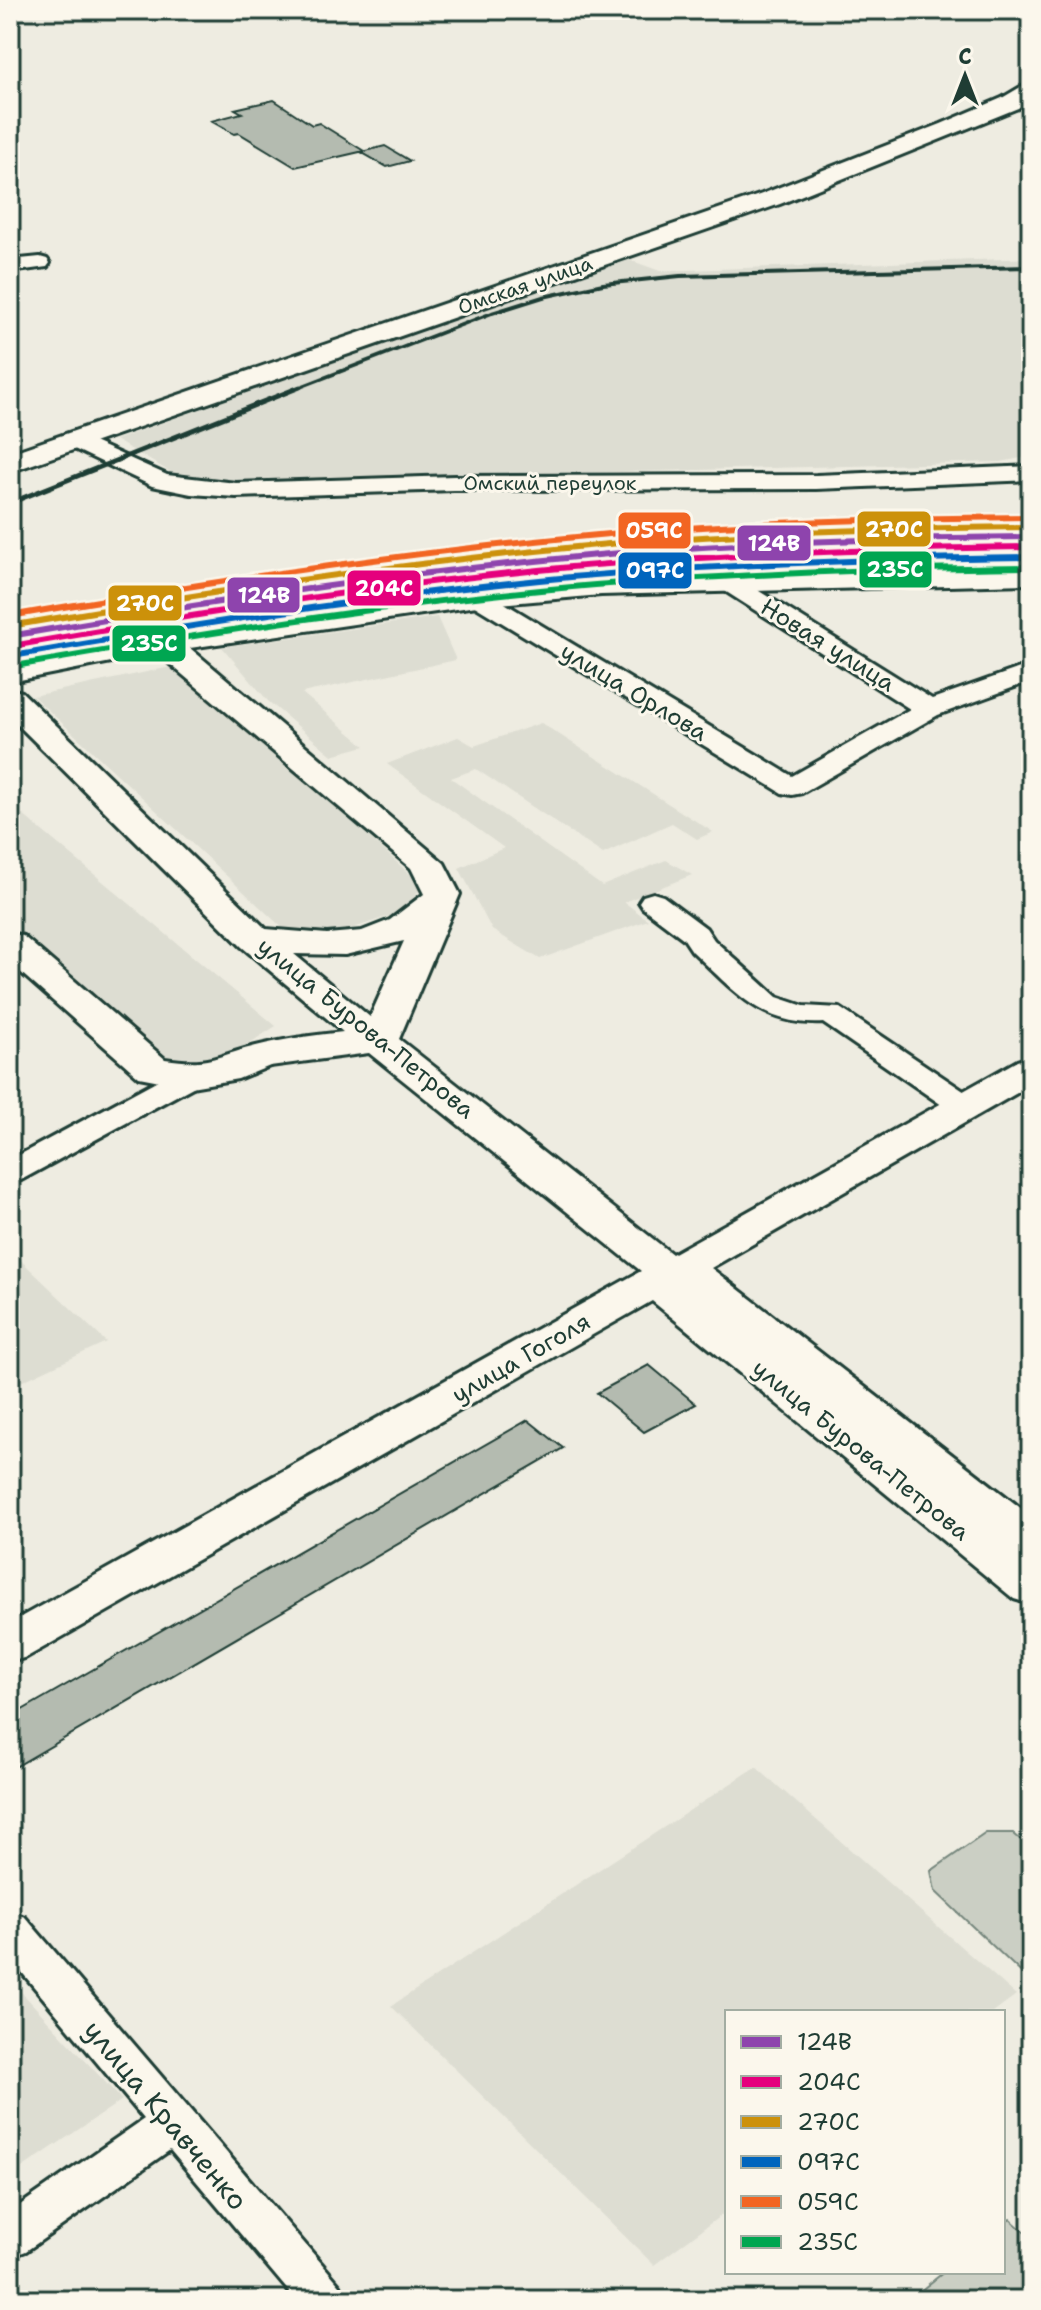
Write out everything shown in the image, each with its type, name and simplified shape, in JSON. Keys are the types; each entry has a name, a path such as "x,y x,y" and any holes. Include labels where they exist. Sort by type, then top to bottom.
{"main road":[{"name":"Омская улица","path":"10,463 78,442 768,200 1024,96"},
{"path":"10,672 164,642 477,597 601,586 726,581 1031,575"},
{"path":"10,944 153,1069 191,1075 224,1071 261,1056 318,1046 379,1041 442,894 426,863 164,642"},
{"name":"улица Бурова-Петрова","path":"19,708 306,985 628,1237 668,1273 699,1278 1031,1540"},
{"path":"255,939 330,947 365,942 398,930 435,905"},
{"path":"261,1056 298,1025 306,985"},
{"name":"улица Гоголя","path":"10,1645 1031,1069"},
{"name":"улица Бурова-Петрова","path":"668,1273 670,1296 1031,1587"}],"street":[{"path":"10,266 40,263"},
{"name":"Омский переулок","path":"78,442 160,481 236,490 454,483 816,482 1031,473"},
{"name":"Новая улица","path":"726,581 929,709"},
{"name":"улица Орлова","path":"477,597 792,787 929,709"},
{"path":"929,709 1031,672"},
{"path":"653,902 696,934 702,945 766,1003 801,1015 829,1014 963,1105"},
{"path":"10,1173 191,1075"},
{"name":"улица Кравченко","path":"10,1929 324,2300"},
{"path":"10,2237 172,2124"}],"shaded area":[{"path":"624,258 660,271 1031,258 1031,456 1001,462 239,482 172,473 115,440"},
{"path":"437,617 456,660 302,693 365,746 332,755 268,701 222,647"},
{"path":"180,665 423,886 401,912 330,936 288,933 33,696"},
{"path":"541,723 713,832 697,839 672,823 603,854 476,769 451,778 602,886 666,860 692,875 624,902 648,920 540,959 492,930 459,868 504,848 387,764 458,737 474,746"},
{"path":"10,804 276,1026 219,1063 167,1067 10,933"},
{"path":"10,1250 106,1342 10,1387"},
{"path":"756,1767 1016,1995 996,2010 725,2010 725,2212 654,2265 391,2006"},
{"path":"986,1833 1013,1833 1031,1849 1031,1982 935,1891 931,1871"},
{"path":"10,1980 122,2100 10,2176"},
{"path":"1010,2219 1031,2238 1031,2300 909,2300 942,2274 1005,2274 1005,2223"}],"building":[{"path":"274,100 312,125 319,123 364,151 295,167 239,133 234,134 211,121 242,113 235,109"},
{"path":"385,146 410,161 387,167 361,152"},
{"path":"649,1365 696,1404 644,1432 597,1393"},
{"path":"528,1420 563,1448 10,1770 10,1717"}],"railway":[{"path":"295,389 492,313 543,297 603,284 680,276 1031,267"},
{"path":"295,389 300,387"},
{"path":"10,503 295,389"}],"transit line":[{"name":"059С","path":"10,616 326,566 565,538 789,522 1031,517"},
{"name":"270С","path":"10,626 326,576 565,548 789,532 1031,527"},
{"name":"124В","path":"10,636 326,586 565,558 789,542 1031,537"},
{"name":"204С","path":"12,646 329,595 569,567 792,553 1031,547"},
{"name":"097С","path":"13,656 330,605 570,577 793,563 1031,557"},
{"name":"235С","path":"15,666 332,615 570,587 793,573 1031,567"}]}
